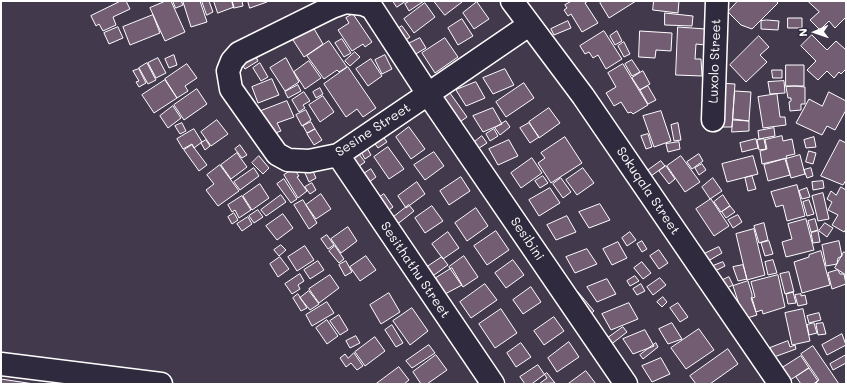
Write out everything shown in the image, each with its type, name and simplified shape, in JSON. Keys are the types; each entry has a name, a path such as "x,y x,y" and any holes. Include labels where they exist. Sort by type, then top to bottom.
{"street":[{"name":"Sokuqala Street","path":"512,1 583,96 780,384"},
{"name":"Luxolo Street","path":"713,120 717,1"},
{"name":"Sesine Street","path":"428,94 372,8 363,4 346,2 332,7 239,53 232,61 228,72 231,89 277,154 288,160 298,162 338,155 428,94 529,25"},
{"name":"Sesibini","path":"428,94 626,384"},
{"name":"Sesithathu Street","path":"338,155 493,384"},
{"path":"1,364 161,384"}],"building":[{"path":"121,1 126,1 130,9 113,17 116,25 103,31 99,24 96,26 91,16"},
{"path":"166,1 171,1 185,32 165,41 150,8"},
{"path":"173,1 181,1 183,5 176,8"},
{"path":"200,1 207,22 191,27 183,2"},
{"path":"202,1 209,1 213,12 207,15"},
{"path":"214,1 232,1 234,7 218,13"},
{"path":"232,1 242,1 243,6 234,8"},
{"path":"248,1 267,1 267,2 250,8"},
{"path":"393,1 406,1 397,7"},
{"path":"410,1 424,1 409,11 405,4"},
{"path":"434,1 461,1 462,2 445,15"},
{"path":"572,1 588,1 585,3 598,23 582,32 571,14 568,16 564,10 567,8 565,5"},
{"path":"602,1 636,1 609,18 600,3"},
{"path":"654,1 679,1 678,13 653,10"},
{"path":"738,1 776,1 778,3 752,29 741,25 728,12"},
{"path":"808,1 846,1 846,17 835,28 829,21 820,30 810,20 819,12"},
{"path":"477,2 489,19 474,29 463,13"},
{"path":"425,3 435,17 414,33 404,19"},
{"path":"665,13 693,16 692,26 665,25"},
{"path":"353,14 372,42 365,47 363,44 352,51 338,30 349,23 346,18"},
{"path":"153,15 160,33 130,45 123,27"},
{"path":"788,18 802,18 802,28 788,28"},
{"path":"462,19 473,36 458,45 448,28"},
{"path":"568,21 571,28 554,35 551,29"},
{"path":"761,21 779,21 778,30 761,29"},
{"path":"402,26 410,37 403,42 395,31"},
{"path":"118,27 123,38 109,44 104,33"},
{"path":"313,27 323,44 304,57 293,40"},
{"path":"678,27 706,29 705,45 696,44 695,59 701,59 702,76 676,75"},
{"path":"604,31 622,59 606,69 598,55 593,58 589,52 585,54 580,46"},
{"path":"617,31 622,41 615,45 610,36"},
{"path":"640,31 672,33 671,51 656,50 655,58 639,57"},
{"path":"812,35 827,50 836,41 846,50 846,69 841,74 839,72 834,78 827,71 818,80 807,70 816,61 801,46"},
{"path":"759,36 769,47 760,55 767,62 746,82 730,65"},
{"path":"420,38 426,48 414,55 408,44"},
{"path":"445,38 458,57 435,73 422,53"},
{"path":"342,39 351,53 344,57 335,43"},
{"path":"329,41 347,67 339,72 337,70 324,79 307,56"},
{"path":"624,42 630,54 624,57 618,46"},
{"path":"355,52 360,57 350,66 345,61"},
{"path":"254,53 258,61 245,69 240,61"},
{"path":"174,55 177,65 169,68 165,59"},
{"path":"385,55 392,69 382,74 375,60"},
{"path":"158,58 166,73 156,78 148,63"},
{"path":"286,58 299,82 285,91 270,68"},
{"path":"371,59 382,76 368,86 356,69"},
{"path":"632,60 640,72 632,76 625,64"},
{"path":"309,61 321,78 305,89 294,72"},
{"path":"147,63 156,80 148,84 139,68"},
{"path":"260,63 268,77 261,81 253,68"},
{"path":"187,64 197,78 185,86 188,91 177,98 165,79"},
{"path":"623,64 648,105 633,114 631,112 628,113 621,102 614,106 606,93 616,87 608,73"},
{"path":"786,65 804,65 804,86 786,86"},
{"path":"348,67 376,108 363,117 357,109 346,117 324,84"},
{"path":"139,69 146,83 139,87 136,82 139,81 133,71"},
{"path":"505,69 514,85 493,94 483,78"},
{"path":"772,70 782,70 782,78 773,78"},
{"path":"643,71 650,84 640,90 632,78"},
{"path":"272,79 279,95 258,103 252,87"},
{"path":"165,80 177,98 154,113 142,95"},
{"path":"784,81 785,93 770,94 768,82"},
{"path":"476,82 485,98 466,106 456,90"},
{"path":"524,83 534,98 506,117 496,102"},
{"path":"719,83 735,84 732,127 721,127"},
{"path":"298,85 301,91 288,98 285,92"},
{"path":"648,86 656,100 648,104 640,90"},
{"path":"786,87 805,87 805,104 801,104 801,110 790,111 789,102 791,101 791,98 788,98"},
{"path":"320,88 323,94 316,98 313,92"},
{"path":"197,89 207,104 184,120 174,105"},
{"path":"735,91 751,92 749,121 733,119"},
{"path":"304,92 310,101 303,105 305,108 299,112 292,100"},
{"path":"829,92 846,101 846,110 835,130 827,126 822,135 796,123 809,99 822,106"},
{"path":"450,93 467,117 457,124 440,100"},
{"path":"777,94 780,117 785,117 786,125 763,128 758,97"},
{"path":"323,96 334,112 320,122 309,105"},
{"path":"287,101 294,117 277,123 281,131 270,135 261,111"},
{"path":"173,106 181,118 168,128 160,116"},
{"path":"493,108 502,124 483,132 473,116"},
{"path":"549,108 560,123 539,138 529,122"},
{"path":"306,110 311,120 302,126 296,115"},
{"path":"661,111 671,141 654,147 643,116"},
{"path":"217,120 228,134 211,146 201,132"},
{"path":"733,120 749,121 749,131 732,132"},
{"path":"506,121 510,127 500,135 495,128"},
{"path":"311,122 315,129 307,133 303,126"},
{"path":"182,123 186,131 180,134 175,126"},
{"path":"529,123 539,137 530,143 520,128"},
{"path":"678,123 681,140 674,141 671,125"},
{"path":"409,127 425,149 411,159 396,137"},
{"path":"774,128 775,136 759,139 758,131"},
{"path":"194,129 202,142 194,148 192,144 183,149 177,139"},
{"path":"315,129 322,140 314,145 307,134"},
{"path":"494,129 498,136 490,141 486,134"},
{"path":"648,134 652,147 646,149 641,136"},
{"path":"382,135 387,142 378,148 373,141"},
{"path":"482,136 487,143 476,150 472,144"},
{"path":"782,136 783,141 792,139 795,154 786,156 787,158 762,164 760,151 767,149 765,140"},
{"path":"565,137 582,163 551,183 538,163 545,158 541,153"},
{"path":"814,137 816,147 806,148 804,140"},
{"path":"756,139 758,148 742,152 740,143"},
{"path":"764,139 766,149 759,150 757,140"},
{"path":"206,140 210,146 205,150 201,143"},
{"path":"509,140 518,156 498,165 489,149"},
{"path":"840,140 846,143 846,180 843,185 821,176"},
{"path":"679,142 680,149 668,152 666,144"},
{"path":"192,145 207,165 199,171 184,150"},
{"path":"240,145 247,155 242,158 235,149"},
{"path":"388,147 404,169 389,179 374,157"},
{"path":"367,148 371,155 365,159 361,152"},
{"path":"809,151 816,153 813,164 806,162"},
{"path":"434,152 444,166 425,180 414,165"},
{"path":"237,153 247,167 231,179 221,165"},
{"path":"359,154 365,162 358,167 352,159"},
{"path":"699,154 703,161 692,169 687,162"},
{"path":"800,155 805,174 791,178 786,159"},
{"path":"259,156 269,168 263,174 252,163"},
{"path":"681,156 700,182 685,192 667,166"},
{"path":"753,156 758,174 727,182 722,164"},
{"path":"532,158 542,173 521,188 511,173"},
{"path":"785,159 790,175 768,181 764,165"},
{"path":"661,161 665,166 651,176 647,171"},
{"path":"702,164 706,170 699,175 695,168"},
{"path":"220,165 239,191 218,206 206,190 214,184 207,175"},
{"path":"666,166 675,179 669,184 659,171"},
{"path":"254,168 259,176 240,190 234,182"},
{"path":"583,168 594,183 577,195 566,180"},
{"path":"811,168 813,176 807,178 804,170"},
{"path":"294,169 299,176 297,177 307,191 298,198 284,175"},
{"path":"312,169 316,178 309,182 305,173"},
{"path":"371,169 376,177 368,183 362,175"},
{"path":"543,176 548,183 540,188 535,181"},
{"path":"752,176 756,189 748,191 745,178"},
{"path":"461,177 470,191 449,205 440,191"},
{"path":"561,178 571,192 563,198 553,184"},
{"path":"713,178 722,191 710,199 702,187"},
{"path":"284,179 297,199 291,203 277,184"},
{"path":"823,181 824,188 813,190 812,182"},
{"path":"417,182 425,194 406,208 398,196"},
{"path":"312,183 316,190 310,194 305,187"},
{"path":"260,184 269,198 252,210 243,196"},
{"path":"797,185 805,216 787,221 783,205 776,207 771,192"},
{"path":"841,187 846,190 846,229 844,232 832,225 838,215 828,210 832,202 827,199 831,191 836,195"},
{"path":"550,188 560,203 539,216 529,200"},
{"path":"807,188 810,197 802,199 799,191"},
{"path":"823,193 829,219 818,221 812,196"},
{"path":"321,194 331,209 316,219 306,205"},
{"path":"384,194 393,207 386,212 377,199"},
{"path":"281,195 286,202 266,216 261,210"},
{"path":"723,195 730,206 721,212 714,202"},
{"path":"242,196 251,210 239,218 235,210 232,212 228,205"},
{"path":"711,199 729,226 714,236 696,209"},
{"path":"303,200 317,223 309,229 294,205"},
{"path":"809,200 814,214 807,216 803,202"},
{"path":"600,204 610,220 589,228 579,212"},
{"path":"409,205 414,211 395,226 391,219"},
{"path":"432,206 443,221 425,233 415,218"},
{"path":"730,206 735,212 726,218 722,212"},
{"path":"476,208 488,226 467,241 455,223"},
{"path":"258,210 263,217 254,223 249,216"},
{"path":"234,213 238,220 232,224 228,217"},
{"path":"283,214 293,228 277,240 266,226"},
{"path":"738,215 742,222 733,228 728,220"},
{"path":"567,216 576,232 556,240 547,225"},
{"path":"248,217 252,224 242,231 237,224"},
{"path":"806,219 814,250 786,257 782,242 792,239 788,224"},
{"path":"815,219 818,230 811,232 808,221"},
{"path":"764,223 768,240 759,243 754,226"},
{"path":"825,223 833,228 827,237 819,231"},
{"path":"348,227 357,241 341,253 331,239"},
{"path":"754,229 765,275 747,280 736,234"},
{"path":"496,231 509,250 487,265 474,246"},
{"path":"818,231 820,242 813,243 811,233"},
{"path":"448,232 459,248 443,259 432,244"},
{"path":"630,232 636,240 627,246 622,238"},
{"path":"327,235 334,245 328,249 321,239"},
{"path":"642,241 647,249 642,252 637,244"},
{"path":"769,241 773,254 765,256 761,243"},
{"path":"839,241 842,256 838,258 837,264 826,266 822,245"},
{"path":"618,242 627,258 612,265 603,249"},
{"path":"281,245 286,250 279,256 274,250"},
{"path":"305,246 314,260 297,271 288,257"},
{"path":"335,246 344,259 339,263 329,251"},
{"path":"719,247 722,253 708,261 704,254"},
{"path":"587,249 597,264 575,273 566,257"},
{"path":"659,250 668,263 659,269 650,256"},
{"path":"821,251 830,285 802,293 794,262"},
{"path":"844,252 846,253 846,275 835,268"},
{"path":"366,256 376,270 360,281 350,267"},
{"path":"464,256 478,277 463,287 449,267"},
{"path":"280,257 289,269 278,277 270,264"},
{"path":"442,257 448,265 430,278 424,269"},
{"path":"513,260 524,275 506,288 495,273"},
{"path":"773,260 777,273 768,275 765,262"},
{"path":"318,261 324,270 310,279 304,270"},
{"path":"346,261 352,272 345,276 339,265"},
{"path":"642,262 651,273 643,279 634,268"},
{"path":"723,262 725,266 715,271 713,266"},
{"path":"743,265 747,279 738,281 733,267"},
{"path":"452,268 462,285 445,294 436,278"},
{"path":"838,270 840,274 844,274 846,284 832,289 828,273"},
{"path":"789,272 794,292 785,294 780,274"},
{"path":"300,274 304,281 298,285 300,289 292,294 285,284"},
{"path":"330,275 339,288 319,303 309,289"},
{"path":"778,275 785,307 763,314 762,310 756,312 752,298 755,297 751,282"},
{"path":"635,276 639,281 630,286 627,281"},
{"path":"729,277 733,285 723,290 719,282"},
{"path":"660,278 666,285 653,295 647,287"},
{"path":"607,279 616,294 597,302 587,287"},
{"path":"748,281 752,294 751,298 757,315 744,319 733,286"},
{"path":"485,284 497,300 471,318 460,302"},
{"path":"641,284 645,291 637,295 633,289"},
{"path":"531,287 541,302 523,314 513,300"},
{"path":"309,291 319,304 310,310 300,298"},
{"path":"578,292 594,311 588,316 572,296"},
{"path":"793,292 796,303 788,304 786,294"},
{"path":"389,293 400,312 381,324 370,305"},
{"path":"298,294 307,308 301,311 293,298"},
{"path":"801,294 801,296 805,295 807,304 798,306 795,295"},
{"path":"663,297 667,302 662,307 657,302"},
{"path":"327,302 334,313 312,326 306,315"},
{"path":"629,303 638,319 611,330 602,314"},
{"path":"678,303 688,317 680,322 670,308"},
{"path":"412,308 428,331 410,345 393,321"},
{"path":"501,309 517,333 495,348 479,324"},
{"path":"803,309 810,341 792,345 785,313"},
{"path":"819,313 821,320 809,323 807,316"},
{"path":"339,315 348,330 340,335 330,321"},
{"path":"554,317 564,331 544,345 534,331"},
{"path":"327,320 338,336 327,344 316,328"},
{"path":"672,323 682,339 668,344 659,329"},
{"path":"814,323 817,333 809,335 807,325"},
{"path":"823,323 826,334 818,335 816,324"},
{"path":"392,325 403,343 396,347 385,330"},
{"path":"623,327 627,332 609,346 605,340"},
{"path":"699,329 714,350 686,369 671,348"},
{"path":"645,330 654,346 633,354 623,339"},
{"path":"842,334 846,345 827,355 822,345"},
{"path":"356,336 360,343 350,348 346,341"},
{"path":"375,337 385,351 365,366 355,352"},
{"path":"788,341 790,347 795,345 796,349 774,357 770,348"},
{"path":"569,342 579,357 557,372 548,358"},
{"path":"521,343 531,357 516,367 507,353"},
{"path":"656,343 658,347 643,359 640,355"},
{"path":"429,345 435,353 412,368 406,361"},
{"path":"813,346 839,384 818,384 816,382 819,380 801,354"},
{"path":"728,349 738,364 710,384 696,384 690,376"},
{"path":"354,353 363,366 357,370 351,363 346,367 340,358 345,354 348,358"},
{"path":"436,355 447,370 427,384 421,384 413,372"},
{"path":"846,355 846,363 833,370 830,364"},
{"path":"801,356 809,368 790,380 782,368"},
{"path":"661,358 670,374 652,382 642,366"},
{"path":"538,365 547,378 539,384 525,384 520,377"},
{"path":"399,367 409,380 404,384 376,384"},
{"path":"809,368 818,381 813,384 801,384 796,377"},
{"path":"586,371 596,384 568,384"},
{"path":"547,373 555,383 532,384"},
{"path":"1,379 34,384 1,384"}]}
